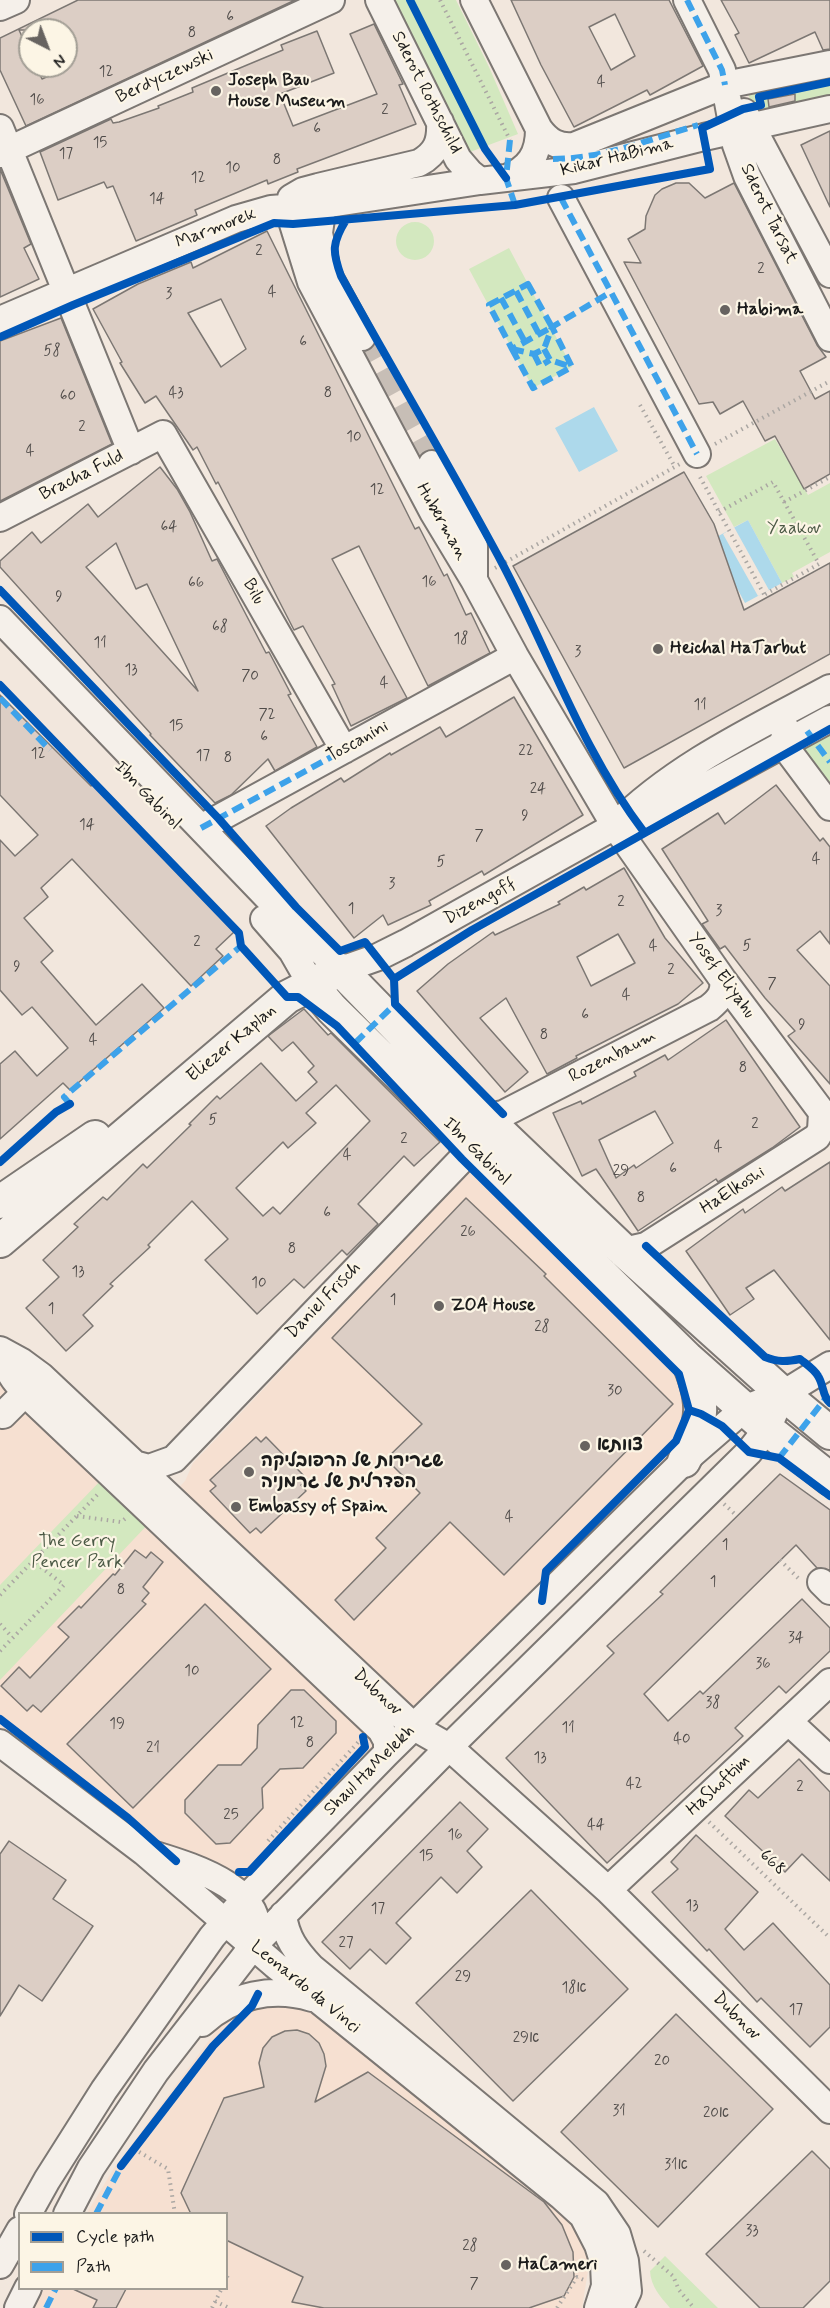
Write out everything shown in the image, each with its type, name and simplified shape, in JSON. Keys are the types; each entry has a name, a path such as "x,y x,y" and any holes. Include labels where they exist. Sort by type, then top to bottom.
{"main road":[{"name":"Eliezer Kaplan","path":"0,1202 29,1180 88,1142 277,983 341,970"},
{"name":"Ibn Gabirol","path":"341,970 485,1118 624,1251 783,1394 830,1433"},
{"name":"Eliezer Kaplan","path":"0,1241 287,997 307,976"},
{"name":"Ibn Gabirol","path":"307,976 332,1009 687,1359 767,1429 830,1479"},
{"path":"684,1461 692,1446 702,1414 698,1384 687,1359"}],"street":[{"path":"0,7 16,0"},
{"name":"Berdyczewski","path":"3,144 331,0"},
{"name":"Sderot Rothschild","path":"380,0 463,165 480,181"},
{"path":"474,0 539,129 537,148 530,162 523,170 506,178"},
{"name":"Sderot Tarsat","path":"687,0 722,70 725,85 743,123 830,274"},
{"name":"Kikar HaBima","path":"539,129 555,144 567,147 580,144 725,85 830,64"},
{"name":"Kikar HaBima","path":"480,181 574,171 743,123 830,109"},
{"path":"289,208 291,198 303,191 420,163 437,148 440,122"},
{"path":"743,123 761,170 830,307"},
{"name":"Sderot Tarsat","path":"743,123 741,161 830,338"},
{"path":"3,144 66,290 130,451"},
{"name":"Marmorek","path":"0,320 236,219 271,208 324,205 480,181"},
{"path":"561,198 699,466"},
{"path":"324,205 319,233 327,273"},
{"name":"Huberman","path":"289,208 311,282 433,512 615,826"},
{"path":"298,237 327,273 362,337"},
{"name":"Bracha Fuld","path":"0,518 163,434"},
{"name":"Bilu","path":"163,434 344,750"},
{"path":"432,464 474,546 474,580"},
{"name":"Ibn Gabirol","path":"0,619 297,928 341,970"},
{"name":"Ibn Gabirol","path":"0,643 282,938 307,976"},
{"name":"Toscanini","path":"201,828 515,656"},
{"name":"Dizengoff","path":"341,970 378,957 406,943 615,826 641,801 722,747 830,688"},
{"path":"830,720 791,708 783,744 830,807"},
{"name":"Dizengoff","path":"615,826 636,822 657,813 830,720"},
{"name":"Yosef Eliyahu","path":"615,826 723,980 826,1118"},
{"name":"Rozenbaum","path":"485,1118 503,1114 709,1008 721,996 724,988 723,980"},
{"name":"HaElkoshi","path":"624,1251 646,1246 817,1137 826,1118"},
{"name":"Daniel Frisch","path":"174,1459 462,1159 463,1140"},
{"name":"Dubnov","path":"0,1350 41,1376 101,1465 174,1502 414,1727 449,1746 608,1890 830,2110"},
{"name":"Dubnov","path":"0,1357 25,1393 381,1730 387,1741 387,1753"},
{"name":"Shaul HaMelekh","path":"29,2212 104,2090 224,1922 244,1900 387,1753 684,1461 744,1409 783,1394 830,1365"},
{"path":"3,1415 25,1393"},
{"path":"68,2212 91,2168 156,2071 253,1946 449,1746 749,1452 767,1429 783,1394"},
{"path":"101,1465 149,1468 174,1459"},
{"path":"174,1459 172,1469 174,1502"},
{"name":"HaShoftim","path":"608,1890 830,1682"},
{"path":"788,1721 830,1760"},
{"name":"Leonardo da Vinci","path":"0,1743 144,1852 318,2000 561,2196 608,2239"},
{"path":"144,1852 206,1872 227,1885 244,1900 256,1918 258,1934 253,1946"},
{"name":"Leonardo da Vinci","path":"283,1915 291,1944 311,1967 596,2203 608,2239"},
{"path":"156,2071 201,2024 227,2006 248,1997 281,1992 297,1993 318,2000"},
{"path":"0,2265 18,2234"},
{"path":"603,2306 604,2264 608,2239"},
{"path":"18,2308 27,2290"}],"path":[{"path":"440,0 510,140"},
{"path":"516,556 675,467 699,466 830,381"},
{"path":"640,405 675,467"},
{"path":"699,466 719,512 765,596 819,564 773,482 719,512"},
{"path":"784,502 830,477"},
{"path":"498,556 507,574"},
{"path":"0,1595 77,1516 101,1465"},
{"path":"77,1516 121,1522 141,1503"},
{"path":"0,1651 64,1586 33,1561"},
{"path":"0,1624 12,1637"},
{"path":"134,2149 168,2169 175,2212"},
{"path":"608,2239 654,2258 673,2276 679,2290 694,2308"},
{"path":"557,2308 577,2277"},
{"path":"212,2308 221,2290"},
{"path":"215,2301 229,2308"}],"shaded area":[{"path":"477,1165 685,1372 685,1442 419,1706 246,1883 149,1845 0,1725 0,1368 152,1516 185,1481 193,1463"},
{"path":"276,1982 568,2212 585,2235 590,2258 582,2308 35,2308 44,2290 228,2290 228,2212 88,2212 114,2168 251,1984"}],"green space":[{"path":"393,0 456,0 489,67 518,134 470,152"},
{"path":"830,69 830,104 758,118 745,87"},
{"path":"415,222 429,227 434,241 429,255 415,260 401,255 396,241 401,227"},
{"path":"509,248 572,367 533,388 469,269"},
{"name":"Yaakov","path":"775,439 808,495 830,483 830,552 792,573 794,577 782,583 748,520 734,527 706,476"},
{"path":"830,729 830,798 791,746"},
{"name":"The Gerry Pencer Park","path":"105,1476 153,1519 0,1680 0,1585"},
{"path":"665,2256 718,2308 670,2308 654,2287 650,2271"}],"water":[{"path":"594,407 618,451 579,472 555,428"},
{"path":"748,520 782,583 745,603 711,540"}],"pier":[{"path":"734,527 769,590 758,596 723,534"}],"building":[{"path":"78,0 295,0 26,126 0,70 0,38 18,29 18,78 78,78 78,18 41,18"},
{"path":"511,0 669,0 703,66 650,95 647,90 574,127 541,65","holes":["615,14 635,56 611,70 589,27"]},
{"path":"721,0 830,0 830,49 823,50 815,32 749,63 735,35 739,33"},
{"path":"374,24 403,84 399,85 416,124 297,169 298,172 268,184 267,180 195,210 197,215 136,241 113,186 107,188 104,182 58,200 40,152 111,119 113,123 119,122 159,108 158,106 193,92 192,88 283,50 281,45 317,31 334,73 280,94 293,126 377,94 350,34"},
{"path":"795,94 795,101 769,107 768,99"},
{"path":"830,131 830,207 801,145"},
{"path":"0,169 31,244 24,248 39,279 0,297"},
{"name":"Habima","path":"676,183 689,183 705,198 734,183 817,345 826,357 800,371 815,399 830,391 830,474 804,489 775,436 765,441 743,401 720,414 713,402 699,404 624,262 641,263 628,239 645,229 646,216 655,195"},
{"path":"267,231 415,529 419,527 444,576 447,574 466,615 471,613 490,653 428,686 359,546 332,559 407,698 351,726 332,685 335,684 303,626 294,630 218,482 216,484 197,447 193,450 156,396 145,403 120,363 122,362 93,309 138,284 191,262 193,268","holes":["221,299 246,349 221,367 188,313"]},
{"path":"61,318 112,444 0,501 0,341"},
{"path":"160,467 177,489 190,512 212,561 217,559 266,653 269,652 291,694 288,695 317,747 275,771 268,759 231,795 215,803 150,735 0,567 0,561 32,532 41,543 88,504 98,517","holes":["116,543 136,589 147,584 198,691 86,567"]},
{"name":"Heichal HaTarbut","path":"684,472 714,524 744,610 830,563 830,654 624,768 513,566"},
{"path":"0,695 91,786 94,783 234,932 216,949 223,956 191,986 72,859 41,888 48,897 24,918 53,951 41,962 96,1025 142,984 164,1008 70,1090 63,1083 0,1139 0,1064 15,1051 37,1076 68,1048 32,1007 22,1015 0,990 0,840 15,856 38,835 0,795"},
{"path":"514,697 583,815 484,875 482,871 429,901 431,905 388,925 383,915 354,938 266,826 341,778 344,782 390,753 391,755 440,727 446,737"},
{"path":"776,785 820,841 823,838 830,847 830,944 820,931 797,950 830,986 830,1084 788,1036 795,1031 765,998 725,946 720,949 702,924 708,921 662,849 718,813 725,824"},
{"path":"624,868 665,938 703,983 678,1004 576,1056 577,1058 547,1074 506,998 480,1018 528,1072 505,1092 417,991 448,964 493,932 495,935 560,904 558,902 584,887 586,890","holes":["618,934 635,963 591,986 577,957"]},
{"path":"304,1009 328,1035 331,1033 440,1142 414,1166 404,1156 358,1204 378,1224 347,1255 342,1250 304,1288 294,1279 257,1314 205,1260 228,1239 192,1201 148,1245 150,1247 110,1284 113,1286 83,1315 93,1326 66,1351 26,1308 59,1277 43,1260 78,1227 74,1224 103,1197 107,1200 143,1164 147,1168 217,1096 220,1099 261,1063 296,1101 317,1082 308,1072 314,1066 293,1042 282,1051 268,1036","holes":["336,1085 370,1121 280,1214 273,1207 263,1216 236,1188 283,1142 288,1148 316,1123 306,1113"]},
{"path":"726,1020 800,1127 772,1148 718,1182 716,1179 638,1231 596,1169 582,1176 553,1113 581,1101 582,1104 636,1076 634,1072 665,1055 668,1060","holes":["655,1111 673,1143 636,1168 634,1165 616,1178 599,1140"]},
{"path":"830,1162 830,1340 774,1270 746,1288 754,1299 730,1315 686,1251 743,1209 745,1213 782,1187 785,1191"},
{"path":"466,1198 546,1274 544,1276 673,1404 504,1575 450,1522 354,1620 335,1600 386,1548 376,1538 420,1493 386,1459 422,1424 332,1338"},
{"path":"256,1437 261,1442 266,1437 308,1480 301,1485 306,1491 261,1533 256,1528 250,1533 210,1491 216,1486 210,1480"},
{"path":"780,1474 830,1510 830,1570 817,1568 796,1545 644,1694 668,1721 700,1691 703,1694 802,1599 830,1628 830,1651 786,1693 779,1686 735,1728 743,1736 607,1863 506,1758 614,1653 607,1646 663,1594 660,1592"},
{"path":"135,1550 146,1558 151,1552 163,1562 143,1587 149,1593 142,1601 146,1604 41,1712 33,1705 27,1711 1,1686 19,1667 30,1678 69,1637 58,1627 79,1606 81,1608 113,1574 115,1575"},
{"path":"205,1604 271,1669 133,1808 67,1744"},
{"path":"291,1690 304,1690 336,1721 336,1733 303,1768 280,1769 262,1788 263,1808 230,1843 216,1844 185,1813 185,1800 218,1765 241,1765 257,1748 258,1725"},
{"path":"799,1759 830,1792 830,1881 802,1854 785,1872 725,1816 749,1790 758,1798"},
{"path":"460,1802 488,1829 467,1851 482,1867 457,1893 441,1877 396,1923 411,1938 386,1964 370,1949 350,1969 322,1942"},
{"path":"696,1835 758,1892 725,1929 744,1950 773,1923 830,1985 830,2027 810,2047 761,1998 757,2002 709,1949 707,1951 652,1892 678,1869 671,1862"},
{"path":"9,1841 66,1880 53,1899 93,1926 42,2001 19,1985 0,2016 0,1854"},
{"path":"531,1890 628,1989 513,2101 416,2003"},
{"path":"676,2014 773,2109 658,2227 561,2132"},
{"path":"297,2030 309,2034 319,2043 324,2054 326,2066 315,2102 368,2072 544,2202 562,2225 573,2252 574,2277 564,2296 529,2308 324,2308 292,2302 303,2277 228,2241 228,2212 190,2212 181,2193 224,2098 264,2087 259,2063 263,2048 272,2037 285,2031"},
{"path":"812,2151 830,2169 830,2281 803,2308 760,2308 706,2254"},
{"path":"75,2290 125,2290 116,2308 93,2308 97,2300"}],"tunnel":[{"path":"362,337 432,464"}],"marked path":[{"path":"687,0 722,70 725,85"},
{"path":"553,159 608,152 698,125"},
{"path":"510,140 506,178 515,205 520,204"},
{"path":"561,198 697,454"},
{"path":"528,284 552,327 512,349 489,305 528,284"},
{"path":"516,291 539,334"},
{"path":"512,349 534,354 544,349 552,327 611,292"},
{"path":"501,298 525,342"},
{"path":"512,349 533,388 572,367 552,327"},
{"path":"544,349 550,360 572,367"},
{"path":"534,354 540,366 550,360"},
{"path":"0,698 50,750"},
{"path":"807,731 830,762"},
{"path":"201,828 344,750"},
{"path":"70,1104 64,1097 241,946"},
{"path":"355,1043 395,1004"},
{"path":"779,1458 825,1399"},
{"path":"97,2212 123,2163"},
{"path":"46,2308 55,2290"}],"cycle path":[{"path":"410,0 485,149 506,178"},
{"path":"0,337 274,223 293,224 515,205 710,169 702,128 743,109 761,105 759,97 830,82"},
{"path":"346,220 335,247 341,276 502,563 584,735 622,801 644,832"},
{"path":"0,590 219,819 296,907 340,951 365,942 394,979 395,1004 503,1114"},
{"path":"0,685 239,933 241,946 287,997 298,997 337,1026 462,1159 679,1374 689,1410 676,1441 546,1571 542,1601"},
{"path":"394,979 472,930 830,729"},
{"path":"0,1162 56,1112 70,1104"},
{"path":"646,1246 765,1357 782,1361 800,1359 810,1367 818,1376 830,1403"},
{"path":"689,1410 722,1426 749,1452 779,1458 830,1496"},
{"path":"0,1719 128,1818 176,1861"},
{"path":"239,1872 249,1872 365,1747 363,1737"},
{"path":"121,2166 213,2046 252,2006 258,1994"}],"place":[{"name":"Joseph Bau House Museum","path":"216,91"},
{"name":"Habima","path":"725,310"},
{"name":"Heichal HaTarbut","path":"658,649"},
{"name":"ZOA House","path":"439,1306"},
{"name":"צוותא","path":"585,1446"},
{"name":"שגרירות של הרפובליקה הפדרלית של גרמניה","path":"249,1472"},
{"name":"Embassy of Spain","path":"236,1507"},
{"name":"HaCameri","path":"506,2265"}]}
